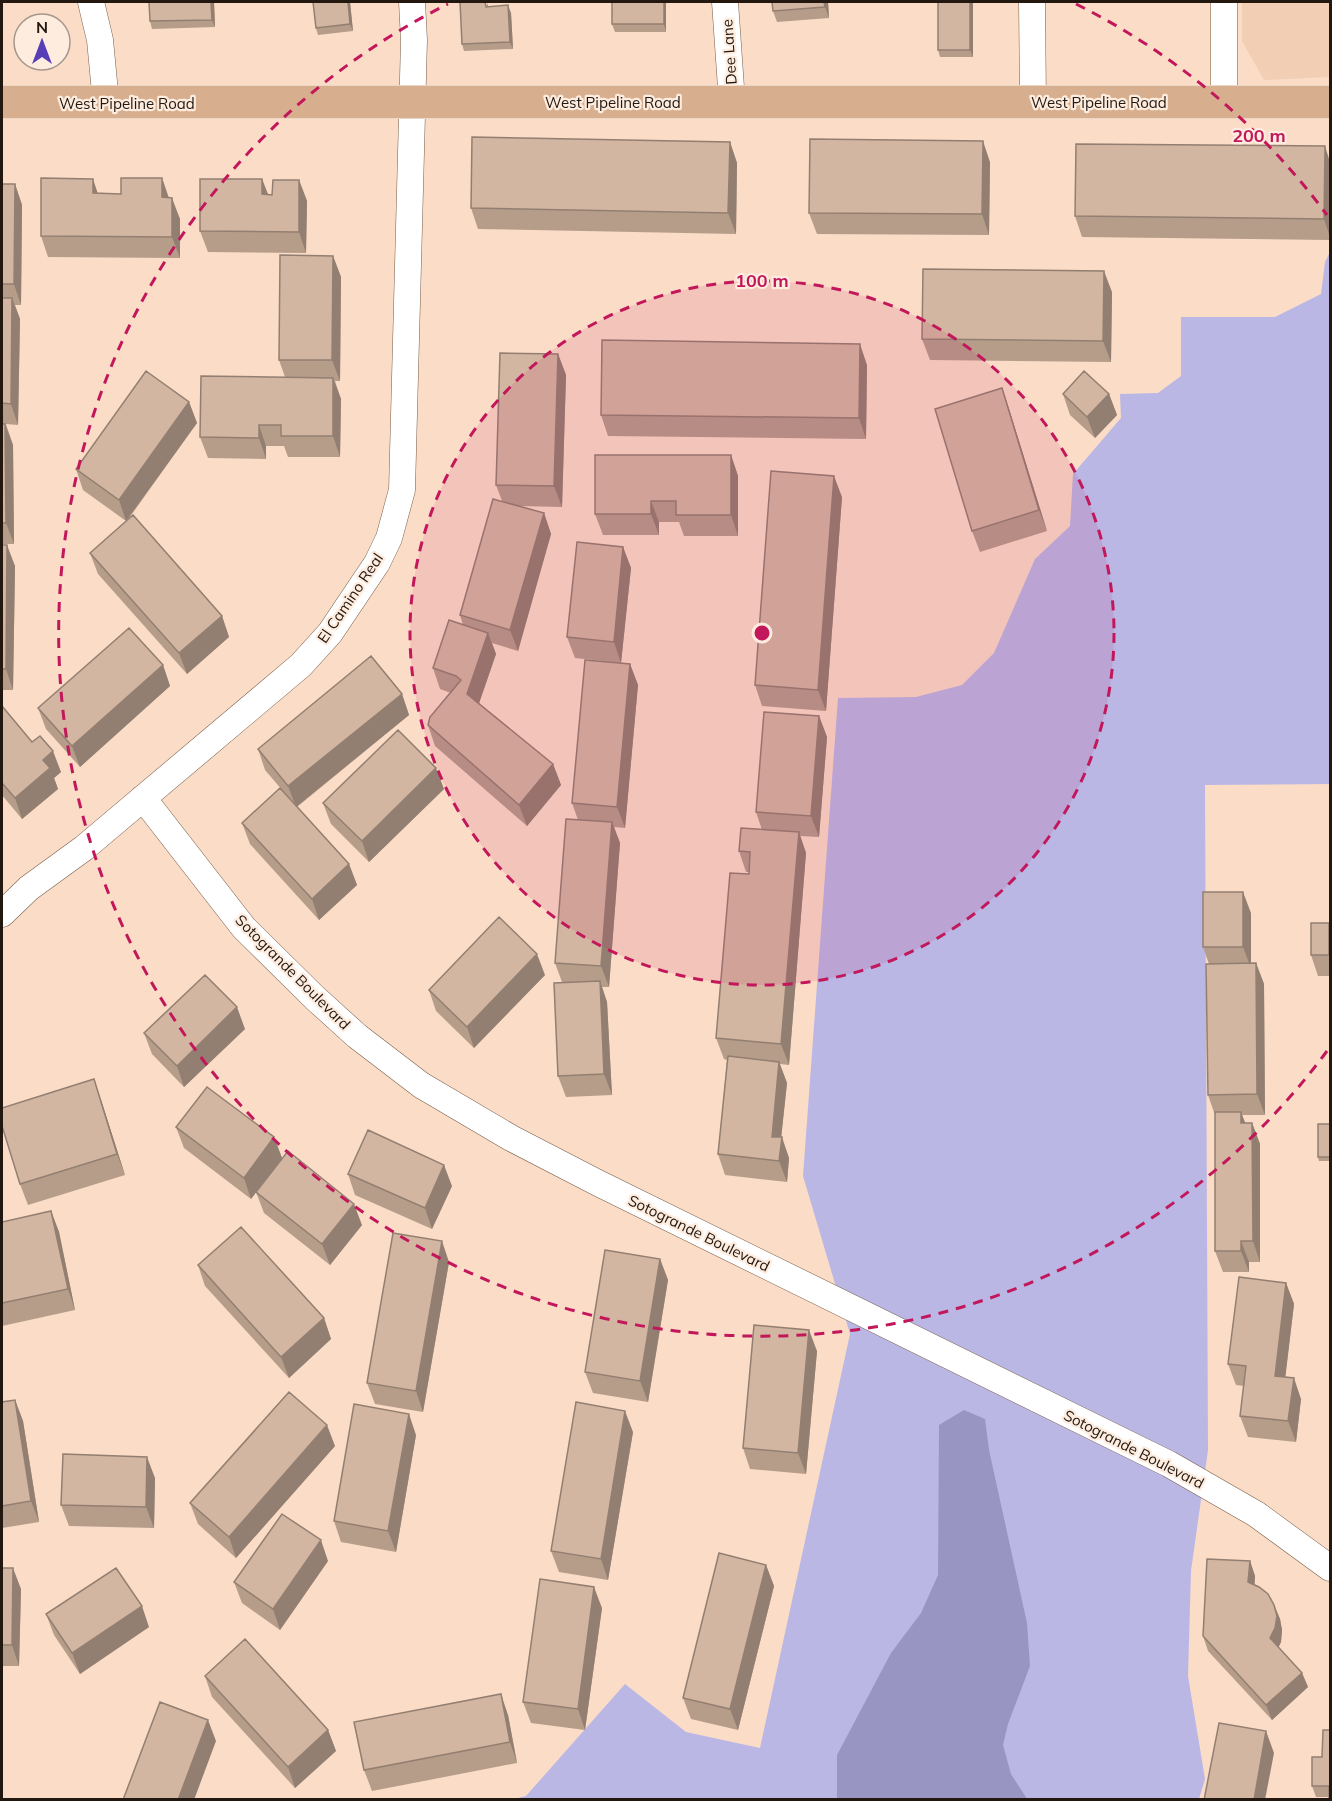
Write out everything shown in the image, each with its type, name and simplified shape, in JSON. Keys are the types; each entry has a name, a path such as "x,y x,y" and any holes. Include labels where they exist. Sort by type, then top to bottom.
{"main road":[{"name":"West Pipeline Road","path":"2,102 1330,102"}],"street":[{"path":"91,2 100,40 106,103"},
{"name":"El Camino Real","path":"2,914 29,888 84,848 301,665 330,633 377,563 389,538 402,490 413,103 412,2"},
{"name":"Dee Lane","path":"725,2 732,102"},
{"path":"1032,2 1033,102"},
{"path":"1224,2 1224,102"},
{"name":"Sotogrande Boulevard","path":"144,798 244,928 357,1036 421,1085 549,1158 1169,1464 1256,1514 1330,1568"}],"shaded area":[{"path":"1242,2 1330,2 1330,77 1264,80 1242,41"},
{"path":"1330,252 1330,784 1205,785 1208,1450 1191,1571 1188,1676 1205,1779 1199,1799 510,1800 526,1796 625,1684 686,1732 760,1748 850,1334 803,1176 838,698 916,697 962,685 994,653 1035,559 1070,526 1073,474 1121,418 1120,394 1158,393 1181,376 1181,317 1275,317 1321,294 1325,262"},
{"path":"964,1410 985,1419 989,1450 1027,1623 1030,1666 1008,1724 1003,1745 1011,1774 1027,1799 837,1799 837,1755 891,1653 921,1613 938,1575 939,1425"}],"building":[{"path":"149,2 211,2 212,20 150,21"},
{"path":"313,2 348,2 350,24 316,28"},
{"path":"460,2 485,2 486,7 508,5 510,42 462,44"},
{"path":"612,2 664,2 664,24 612,24"},
{"path":"772,2 824,2 825,7 773,11"},
{"path":"938,2 970,2 970,50 938,50"},
{"path":"472,137 730,142 728,213 471,208"},
{"path":"810,139 983,141 982,214 809,213"},
{"path":"1076,144 1325,146 1324,219 1075,216"},
{"path":"41,178 93,179 93,193 121,194 121,178 162,178 162,197 172,198 172,237 41,236"},
{"path":"200,179 262,179 262,194 272,195 273,180 299,180 299,232 200,231"},
{"path":"2,184 15,184 14,284 2,284"},
{"path":"280,255 333,256 332,360 279,360"},
{"path":"923,269 1104,271 1103,341 922,339"},
{"path":"2,298 12,298 11,404 2,403"},
{"path":"602,340 860,344 859,418 601,415"},
{"path":"500,353 558,354 554,486 496,485"},
{"path":"146,371 189,402 119,500 76,469"},
{"path":"1084,371 1109,394 1087,417 1063,394"},
{"path":"201,376 333,378 333,436 281,436 281,425 259,425 259,438 200,437"},
{"path":"1002,388 1039,510 972,531 935,409"},
{"path":"2,424 5,424 6,523 2,523"},
{"path":"595,455 731,455 731,515 676,515 676,501 651,501 651,514 595,514"},
{"path":"771,471 834,476 818,690 755,685"},
{"path":"493,499 544,513 510,630 460,615"},
{"path":"133,515 222,616 179,653 90,553"},
{"path":"577,542 623,547 614,642 567,637"},
{"path":"2,545 7,545 6,669 2,669"},
{"path":"449,620 488,633 467,694 553,764 519,805 428,725 430,717 461,680 433,668"},
{"path":"129,628 163,665 72,746 38,708"},
{"path":"371,656 402,694 288,786 258,749"},
{"path":"585,660 630,664 617,807 572,803"},
{"path":"2,706 32,742 40,736 53,751 43,760 50,768 15,798 2,783"},
{"path":"764,712 819,716 811,816 756,812"},
{"path":"398,730 436,768 362,841 323,803"},
{"path":"280,788 349,864 312,899 242,823"},
{"path":"566,819 612,822 601,966 555,963"},
{"path":"741,828 799,832 781,1044 716,1038 730,873 749,874 750,852 739,851"},
{"path":"1203,892 1243,892 1243,947 1203,947"},
{"path":"499,917 537,954 467,1027 429,990"},
{"path":"1311,923 1329,923 1329,955 1311,955"},
{"path":"1256,963 1257,1094 1208,1095 1206,964"},
{"path":"205,975 237,1007 177,1066 144,1033"},
{"path":"600,981 604,1074 558,1076 554,983"},
{"path":"728,1056 779,1062 772,1137 782,1137 779,1161 718,1154"},
{"path":"94,1079 117,1154 20,1184 2,1126 2,1108"},
{"path":"207,1087 274,1137 244,1178 176,1127"},
{"path":"1215,1112 1241,1112 1241,1123 1252,1123 1253,1241 1241,1241 1241,1251 1215,1251"},
{"path":"1318,1124 1330,1124 1330,1157 1318,1157"},
{"path":"368,1130 444,1165 425,1208 348,1174"},
{"path":"288,1151 354,1204 322,1244 256,1192"},
{"path":"51,1211 68,1289 2,1303 2,1222"},
{"path":"241,1227 324,1318 281,1357 198,1265"},
{"path":"393,1233 442,1241 416,1391 367,1383"},
{"path":"605,1250 660,1259 640,1381 585,1372"},
{"path":"1239,1277 1286,1283 1275,1376 1294,1378 1288,1421 1240,1416 1246,1366 1228,1364"},
{"path":"754,1325 809,1330 798,1453 743,1448"},
{"path":"289,1392 327,1425 229,1537 190,1503"},
{"path":"15,1400 31,1501 2,1506 2,1402"},
{"path":"576,1402 625,1411 601,1559 551,1551"},
{"path":"354,1404 409,1414 388,1531 334,1521"},
{"path":"63,1454 147,1457 146,1507 61,1505"},
{"path":"282,1514 321,1540 273,1609 234,1582"},
{"path":"719,1553 766,1565 730,1709 683,1698"},
{"path":"1207,1559 1250,1561 1248,1582 1268,1594 1277,1616 1270,1638 1302,1673 1266,1705 1203,1636"},
{"path":"2,1568 13,1568 12,1645 2,1645"},
{"path":"116,1568 142,1606 72,1653 46,1614"},
{"path":"540,1579 594,1587 578,1709 523,1702"},
{"path":"245,1639 328,1730 288,1767 205,1676"},
{"path":"501,1694 510,1742 364,1770 354,1722"},
{"path":"160,1702 208,1720 178,1800 123,1800"},
{"path":"1219,1723 1266,1731 1254,1800 1204,1800"},
{"path":"1323,1730 1330,1730 1330,1800 1329,1786 1312,1786 1312,1757 1322,1757"}]}
